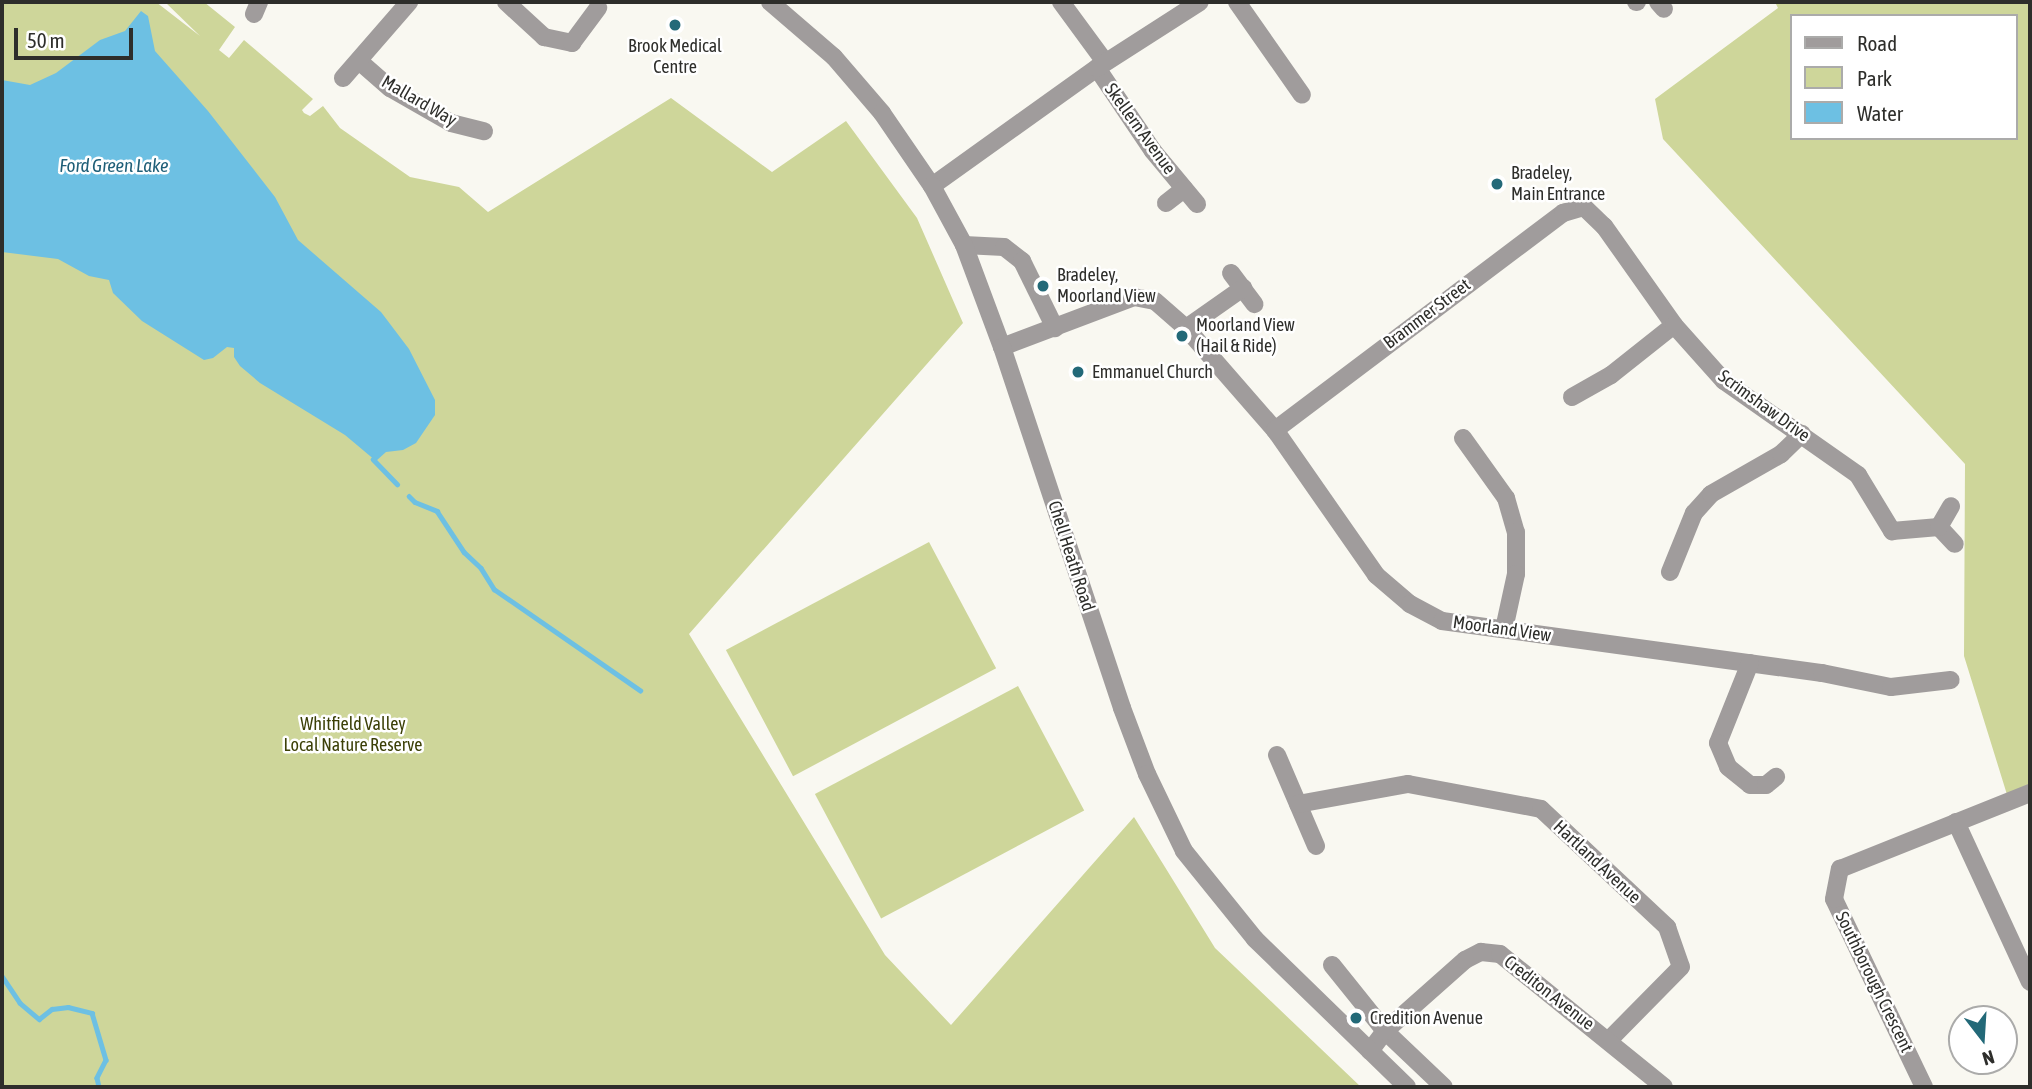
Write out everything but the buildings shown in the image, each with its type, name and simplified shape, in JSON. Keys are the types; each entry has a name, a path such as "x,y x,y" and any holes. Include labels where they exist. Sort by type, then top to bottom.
{"street":[{"path":"506,2 544,37 572,43 598,8"},
{"name":"Chell Heath Road","path":"770,2 834,57 882,113 932,186 964,245 1002,347 1122,708 1147,774 1184,851 1255,939 1407,1087"},
{"name":"Skellern Avenue","path":"1061,2 1153,151 1197,204"},
{"path":"932,186 1101,65 1200,2"},
{"path":"1237,2 1302,95"},
{"path":"343,78 404,3"},
{"name":"Mallard Way","path":"359,61 390,88 451,123 484,131"},
{"name":"Skellern Avenue","path":"1166,203 1184,189"},
{"name":"Scrimshaw Drive","path":"1584,207 1604,226 1674,325 1724,381 1858,475 1892,531 1939,527"},
{"name":"Brammer Street","path":"1275,430 1566,211 1584,207"},
{"path":"964,245 1004,247 1023,261 1055,328"},
{"path":"1231,273 1254,304"},
{"path":"1186,328 1242,288"},
{"name":"Moorland View","path":"1002,347 1134,297 1155,301 1186,328 1275,430 1376,575 1410,604 1442,621 1822,673 1891,687 1951,680"},
{"path":"1572,397 1611,375 1674,325"},
{"path":"1670,572 1694,513 1711,494 1781,454 1802,434"},
{"path":"1463,438 1506,498 1516,532 1516,574 1504,629"},
{"path":"1951,506 1939,527 1955,544"},
{"path":"1750,663 1718,743 1728,766 1750,785 1766,785 1776,777"},
{"path":"1277,755 1316,846"},
{"name":"Hartland Avenue","path":"1297,804 1408,784 1541,809 1667,927 1681,967 1609,1040"},
{"name":"Southborough Crescent","path":"1924,1087 1834,899 1840,869 2030,793"},
{"path":"1956,822 2030,982"},
{"name":"Crediton Avenue","path":"1370,1051 1385,1031 1465,960 1481,952 1500,954 1664,1087"},
{"path":"1332,965 1385,1031 1444,1087"}],"green space":[{"name":"Whitfield Valley Local Nature Reserve","path":"2,2 156,2 200,36 165,2 204,2 235,27 219,50 229,58 244,40 313,99 302,110 304,113 310,116 323,106 340,128 410,177 459,187 488,212 671,98 772,172 846,121 917,218 963,323 689,634 885,955 951,1025 1134,817 1215,948 1361,1087 2,1087"},
{"path":"1775,2 2030,2 2030,793 2009,801 1964,656 1965,464 1663,139 1655,99 1778,8"},
{"path":"929,542 996,668 793,776 726,650"},
{"path":"1018,686 1084,810 881,918 815,794"}],"water":[{"name":"Ford Green Lake","path":"141,11 148,16 155,51 208,111 275,197 298,240 381,312 409,349 435,400 435,415 416,443 403,450 386,452 376,461 345,435 260,383 240,366 234,357 234,348 227,347 213,358 204,360 142,321 113,293 109,280 89,276 58,259 2,252 2,80 30,85 56,73 100,40 125,31"}],"waterway":[{"path":"373,459 397,484"},
{"path":"409,496 415,502 437,511 464,552 481,568 494,589 640,690"},
{"path":"2,976 20,1003 39,1019 52,1009 68,1007 92,1013 106,1060 97,1078 99,1087"}],"place":[{"name":"Brook Medical Centre","path":"675,25"},
{"name":"Bradeley, Main Entrance","path":"1497,184"},
{"name":"Bradeley, Moorland View","path":"1043,286"},
{"name":"Moorland View (Hail & Ride)","path":"1182,336"},
{"name":"Emmanuel Church","path":"1078,372"},
{"name":"Credition Avenue","path":"1356,1018"}]}
